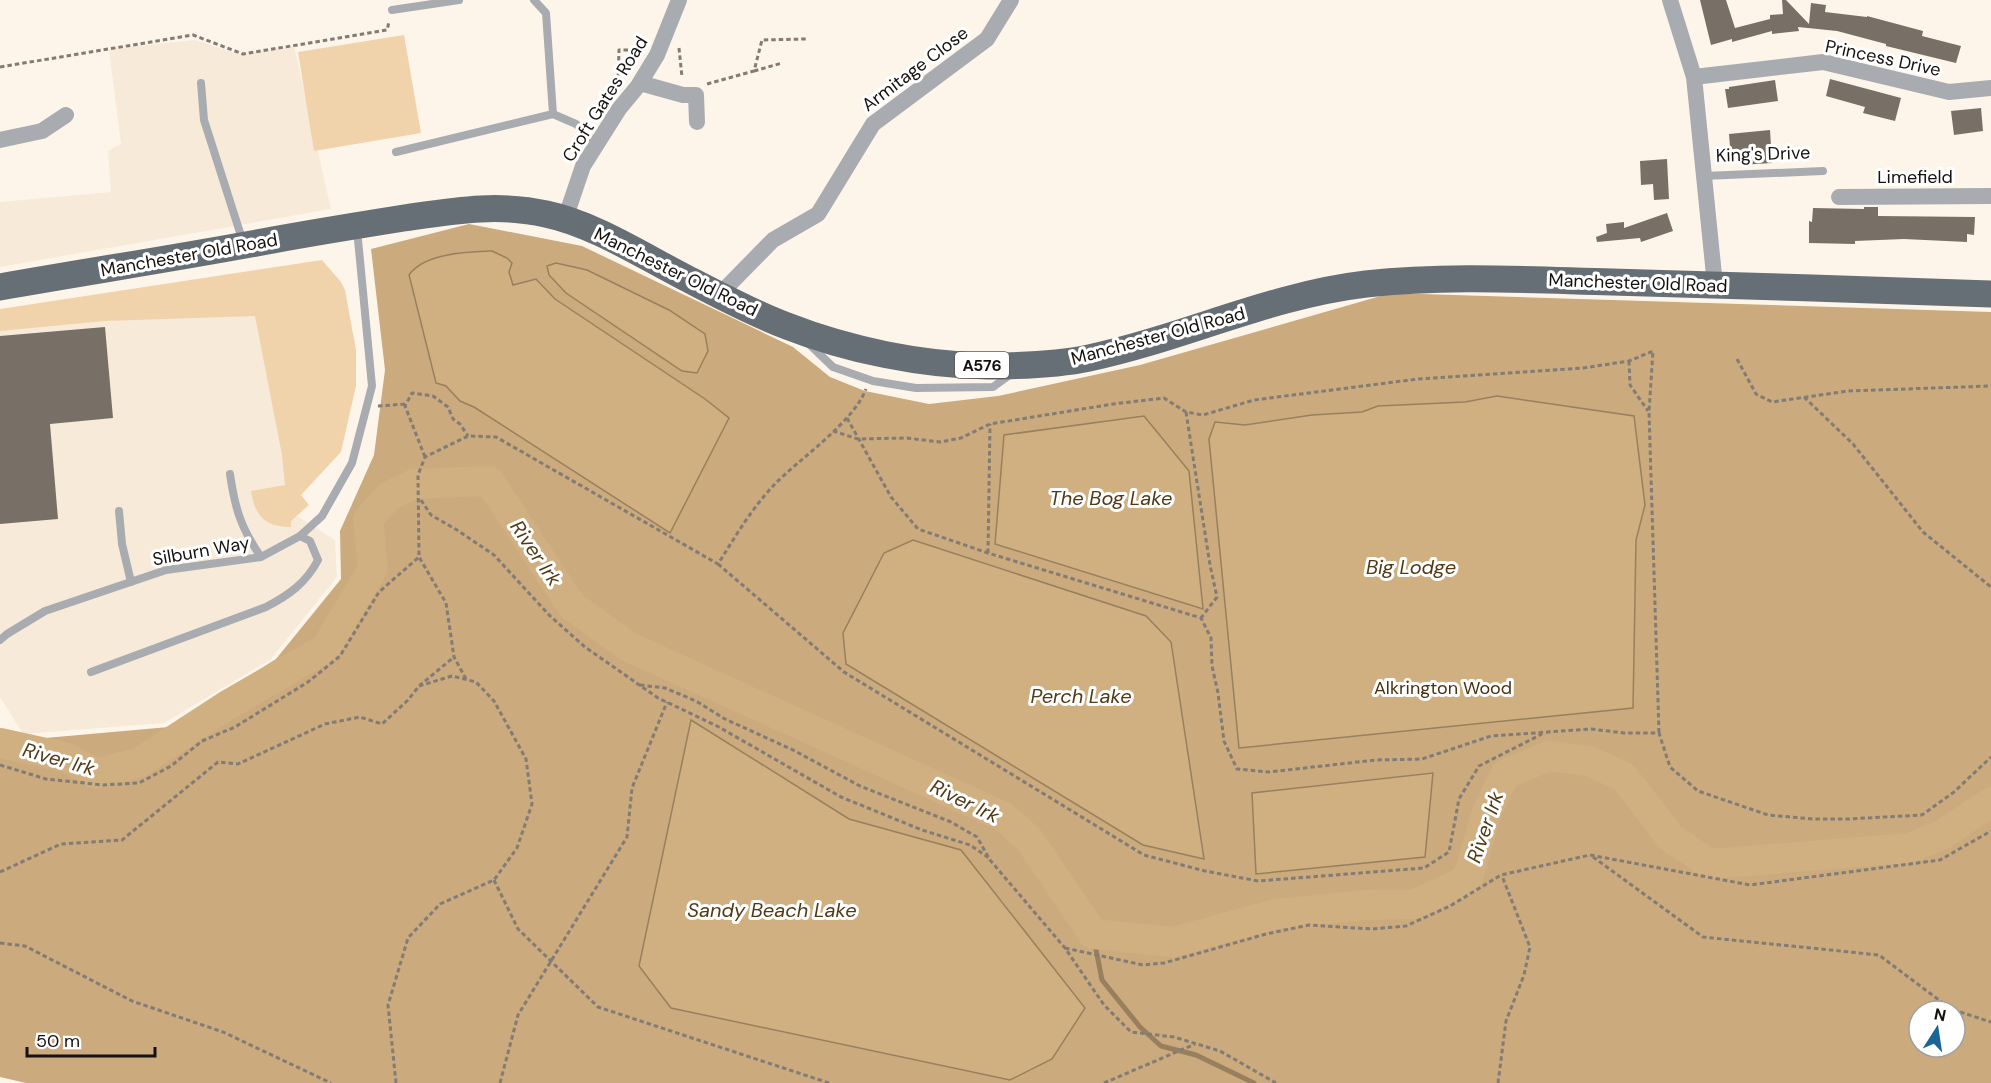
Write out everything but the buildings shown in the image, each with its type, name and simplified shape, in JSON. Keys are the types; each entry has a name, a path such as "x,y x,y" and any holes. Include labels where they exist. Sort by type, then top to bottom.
{"main road":[{"name":"Manchester Old Road","path":"0,287 356,225 480,207 522,210 565,219 606,237 719,295 784,325 824,339 895,356 954,364 1023,365 1089,358 1267,305 1324,291 1415,280 1537,280 1991,294"}],"street":[{"name":"Croft Gates Road","path":"565,219 583,166 657,55 679,0"},
{"name":"Armitage Close","path":"719,295 773,240 818,214 873,124 987,39 1011,0"},
{"name":"King's Drive","path":"1670,0 1694,76 1714,285"},
{"name":"Princess Drive","path":"1694,76 1823,62 1949,92 1991,88"},
{"path":"640,83 683,95 696,95 697,122"},
{"path":"0,140 42,131 66,116"},
{"name":"Limefield","path":"1839,197 1991,196"}],"lane":[{"path":"392,10 459,0"},
{"path":"534,0 546,13 553,114"},
{"path":"201,83 204,120 244,246"},
{"path":"396,152 553,114 576,124 597,144"},
{"name":"King's Drive","path":"1704,176 1823,171"},
{"name":"Silburn Way","path":"0,640 45,611 165,570 247,561 261,557 300,536 322,516 352,463 372,386 356,225"},
{"path":"784,325 817,350 834,367 869,379 916,388 993,387 1023,365"},
{"path":"230,474 234,502 245,533 261,557"},
{"path":"119,511 122,544 131,582"},
{"path":"91,672 266,607 290,594 310,575 318,560 310,541 300,536"}],"path":[{"path":"0,67 193,35 243,54 387,30 392,10"},
{"path":"754,71 762,39 806,39"},
{"path":"679,48 683,87"},
{"path":"618,84 619,50 650,50"},
{"path":"698,87 782,63"},
{"path":"833,431 858,439 882,437 940,442 961,438 990,424 1113,404 1164,398 1186,412 1203,416 1254,400 1418,380 1583,368 1629,361 1653,351 1649,412 1659,733 1670,767 1698,791 1768,815 1848,819 1922,815 1954,792 1991,757"},
{"path":"1737,359 1756,394 1772,402 1848,391 1991,386"},
{"path":"1629,361 1630,385 1649,412"},
{"path":"718,564 747,519 773,486 847,418 862,398 869,379"},
{"path":"466,679 454,657 446,603 419,557 418,475 425,457 406,404 412,393 433,396 448,407 453,419 460,424 468,436"},
{"path":"1803,397 1853,444 1923,532 1991,588"},
{"path":"368,406 406,404"},
{"path":"1186,412 1217,597 1201,618"},
{"path":"847,418 891,497 918,529 988,553 1201,618 1210,638 1224,741 1237,769 1269,771 1376,760 1422,759 1491,736 1591,729 1624,733 1659,733"},
{"path":"988,553 990,424"},
{"path":"425,457 468,436 496,437 718,564 844,672 1144,855 1204,871 1258,881 1424,868 1449,852 1459,799 1479,766 1545,732"},
{"path":"420,499 431,515 494,555 550,616 585,647 640,685 841,797 922,830 970,845 990,860"},
{"path":"0,765 46,779 104,785 139,783 171,766 202,741 235,727 308,682 340,656 379,592 419,557"},
{"path":"0,872 60,844 122,840 218,762 238,764 325,724 360,717 381,724 408,700 419,686 454,657"},
{"path":"396,1083 388,1005 408,938 440,904 494,880 517,848 532,804 526,759 495,701 476,682 452,675 419,686"},
{"path":"640,685 665,688 696,701 860,786 951,822 977,837 990,860 1065,948 1104,1005 1131,1032 1174,1036 1220,1051 1276,1083"},
{"path":"500,1083 518,1015 627,837 632,788 668,702"},
{"path":"1065,948 1143,965 1164,963 1266,933 1309,926 1372,929 1406,926 1450,906 1501,875 1590,855 1749,885 1940,860 1991,831"},
{"path":"1590,855 1703,937 1879,955 1951,1009 1991,1022"},
{"path":"1498,1083 1506,1021 1524,975 1530,947 1501,875"},
{"path":"494,880 518,929 598,1006 829,1083"},
{"path":"0,943 25,946 132,1001 223,1032 331,1083"},
{"path":"1104,1083 1195,1044"}],"shaded area":[{"path":"404,35 421,133 314,151 298,52"},
{"path":"195,40 238,54 294,46 331,209 0,267 0,202 111,192 108,151 121,144 109,49"},
{"path":"322,260 345,290 356,350 356,386 341,452 301,495 309,505 291,521 291,527 274,525 263,518 255,507 251,491 285,485 282,455 255,316 104,321 0,331 0,309"},
{"path":"251,272 294,514 335,540 337,577 271,659 164,723 23,734 0,697 0,313"}],"green space":[{"name":"Alkrington Wood","path":"469,224 582,246 793,347 830,377 865,391 929,404 998,396 1140,365 1391,293 1991,312 1991,1083 26,1083 0,1077 0,742 169,727 276,659 341,579 340,531 374,455 385,370 371,249"}],"water":[{"path":"492,251 512,263 509,272 513,285 536,279 555,299 705,399 729,418 670,533 474,407 460,401 446,386 436,383 409,275 425,262 435,258 459,253"},
{"path":"556,263 587,270 669,310 705,334 708,351 697,373 682,371 566,293 549,275 547,266"},
{"name":"Big Lodge","path":"1497,396 1634,416 1645,505 1636,540 1633,708 1239,748 1209,439 1215,422 1245,425 1312,415 1362,412 1378,406 1465,402"},
{"name":"The Bog Lake","path":"1144,416 1189,471 1203,609 995,544 1004,435"},
{"name":"Perch Lake","path":"913,540 1146,616 1171,642 1204,859 1143,845 846,664 843,633 884,553"},
{"name":"Sandy Beach Lake","path":"691,720 849,819 961,850 1085,1008 1052,1059 1010,1080 671,1008 639,966"},
{"path":"1433,773 1425,857 1256,874 1252,793"}],"waterway":[{"name":"River Irk","path":"0,743 68,758 96,774 140,762 226,706 326,648 373,568 368,519 389,496 414,484 489,481 572,606 629,647 1002,816 1028,838 1093,934 1173,942 1276,914 1365,905 1416,904 1467,880 1487,812 1505,774 1549,756 1589,761 1624,777 1671,838 1710,864 1909,848 1942,835 1991,802"},
{"path":"1093,934 1102,980 1140,1027 1161,1046 1196,1055 1254,1083"}]}
